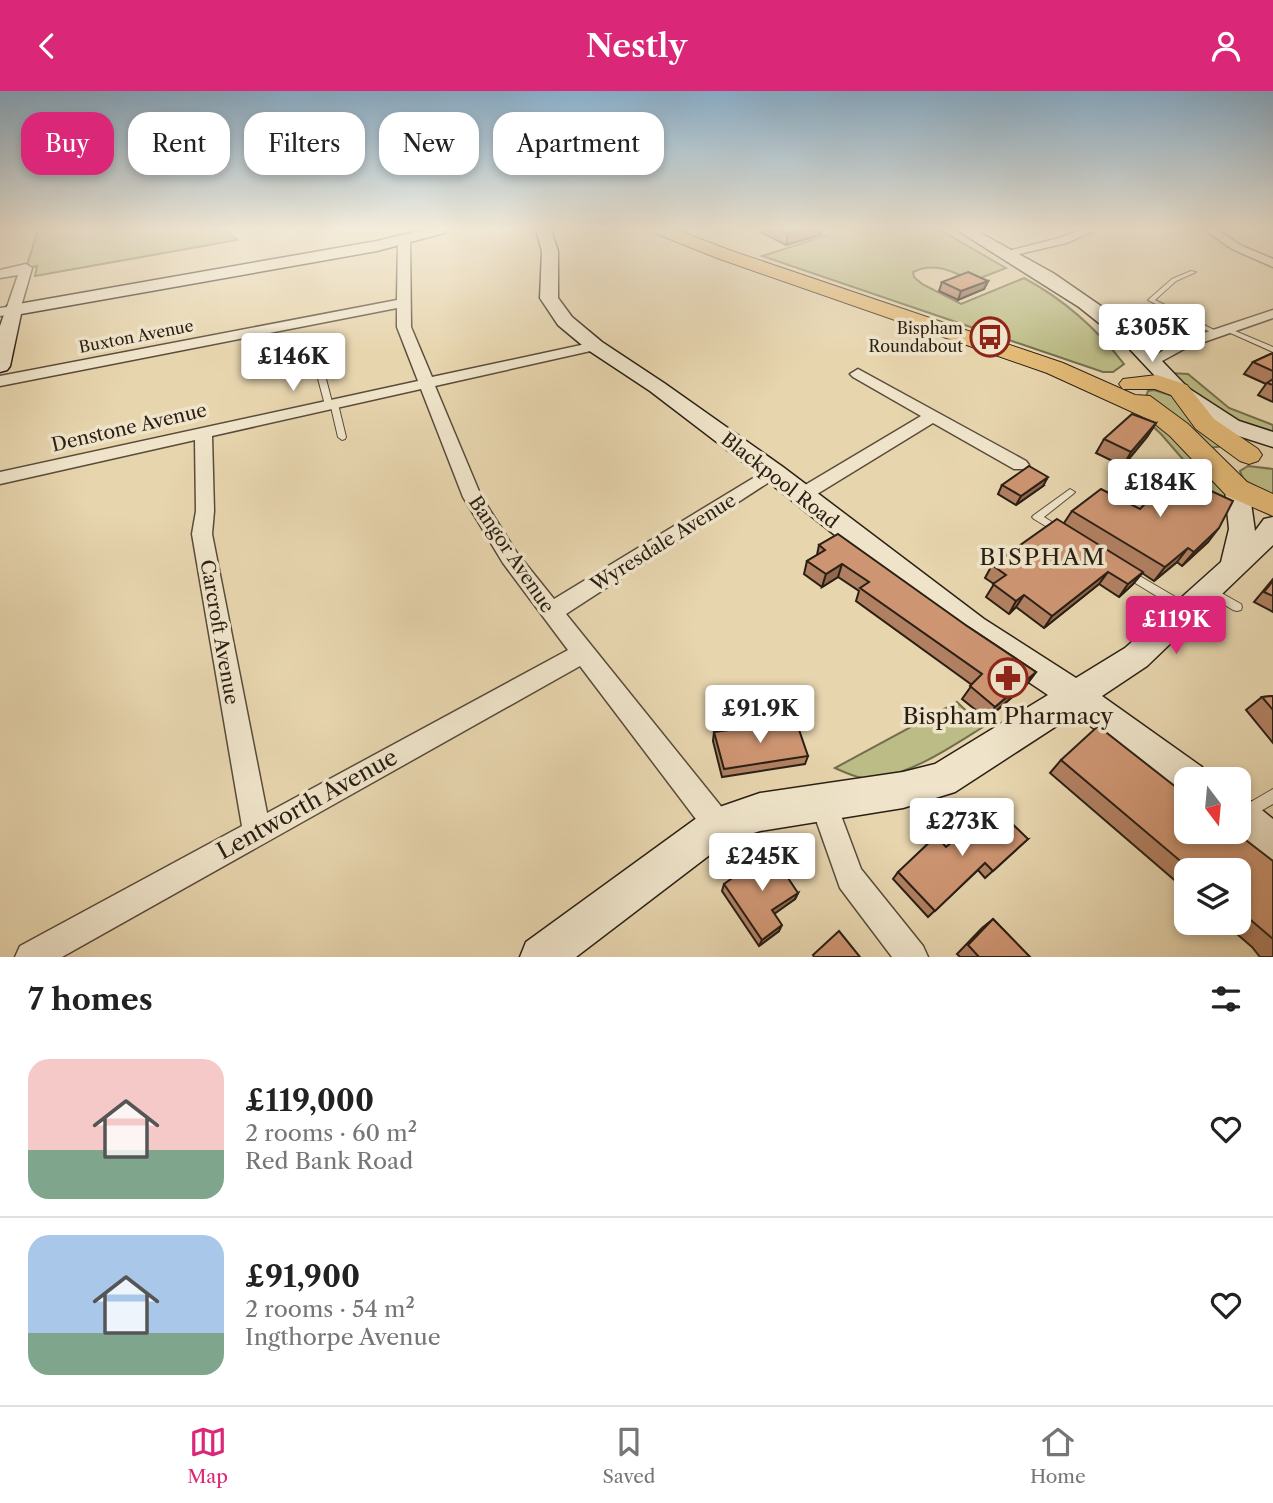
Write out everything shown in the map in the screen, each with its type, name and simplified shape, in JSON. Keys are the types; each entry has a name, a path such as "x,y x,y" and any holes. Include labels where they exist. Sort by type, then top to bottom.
{"main road":[{"path":"771,270 1055,368 1157,414"},
{"path":"1055,368 1133,382 1157,382 1181,392 1205,424 1265,452"},
{"path":"1133,382 1134,394 1179,430 1225,475 1273,506"},
{"path":"1225,475 1223,463 1232,457 1265,452"}],"street":[{"path":"0,274 18,270"},
{"path":"0,366 6,311 24,270"},
{"path":"6,311 230,270"},
{"name":"Bangor Avenue","path":"406,270 404,327 424,383 472,497 510,558 718,825"},
{"name":"Blackpool Road","path":"550,270 549,298 565,321 595,346 657,387 774,473 973,628 1074,695 1174,768"},
{"path":"1037,270 1131,339 1181,392"},
{"name":"Buxton Avenue","path":"0,381 403,303"},
{"path":"1096,311 1136,367 1133,382"},
{"path":"1153,362 1179,346 1273,314"},
{"path":"1131,339 1157,347 1179,346"},
{"name":"Denstone Avenue","path":"0,478 595,346"},
{"path":"858,375 1020,466"},
{"path":"802,495 933,416"},
{"name":"Carcroft Avenue","path":"203,431 205,511 202,534 257,832"},
{"name":"Wyresdale Avenue","path":"551,612 774,473"},
{"path":"1225,475 1242,529 1234,564"},
{"path":"541,957 718,825 760,812 903,790 942,780 1136,657 1265,537 1273,526"},
{"name":"Lentworth Avenue","path":"31,957 583,653"},
{"path":"823,803 850,878 912,957"},
{"path":"1251,824 1273,843"}],"lane":[{"path":"1193,272 1174,280 1151,300 1273,350"},
{"path":"321,375 342,437"},
{"path":"1185,465 1225,475"},
{"path":"1070,492 1037,517 1072,538"},
{"path":"1119,567 1199,600 1237,607"},
{"path":"1251,809 1273,796"}],"green space":[{"path":"36,270 66,270 35,276"},
{"path":"804,270 917,270 913,272 914,277 922,284 961,304 1024,278 1052,295 1078,316 1124,364 1113,372 1103,372"},
{"path":"947,270 1000,270 973,281"},
{"path":"1170,373 1188,374 1229,408 1273,425 1273,435 1232,423"},
{"path":"1154,390 1173,396 1224,446 1209,448 1146,397 1148,391"},
{"path":"1141,408 1227,486 1227,510 1161,434 1136,411"},
{"path":"1248,466 1273,469 1273,496 1253,487 1245,480 1240,471"},
{"path":"957,702 983,727 933,757 906,770 873,779 835,768"}],"building":[{"path":"968,272 988,281 961,291 942,282"},
{"path":"1273,353 1273,371 1253,362"},
{"path":"1132,414 1156,423 1131,452 1104,439"},
{"path":"1029,466 1048,477 1021,496 1002,485"},
{"path":"1174,474 1233,501 1219,528 1194,552 1188,548 1165,567 1072,511 1101,489 1140,509"},
{"path":"1057,519 1143,572 1128,584 1108,572 1052,616 1024,595 1016,601 993,584 1006,575 992,565"},
{"path":"838,534 1036,672 995,707 970,686 982,674 860,588 869,582 842,564 826,574 807,561 825,550 819,545"},
{"path":"1273,581 1273,596 1264,592"},
{"path":"1273,696 1273,710 1262,697"},
{"path":"796,721 808,756 724,769 714,732"},
{"path":"1098,726 1174,786 1174,844 1251,844 1273,861 1273,939 1251,920 1251,858 1177,858 1061,760"},
{"path":"995,807 1028,839 993,871 985,863 935,911 898,872 936,836 946,847"},
{"path":"770,851 798,893 772,910 782,925 762,940 724,884"},
{"path":"993,919 1030,957 979,957 968,945"},
{"path":"839,931 860,957 814,957 813,955"}],"place":[{"name":"Bispham Roundabout","path":"990,337"},
{"name":"Bispham Pharmacy","path":"1008,678"}],"district":[{"name":"BISPHAM","path":"1043,557"}]}
